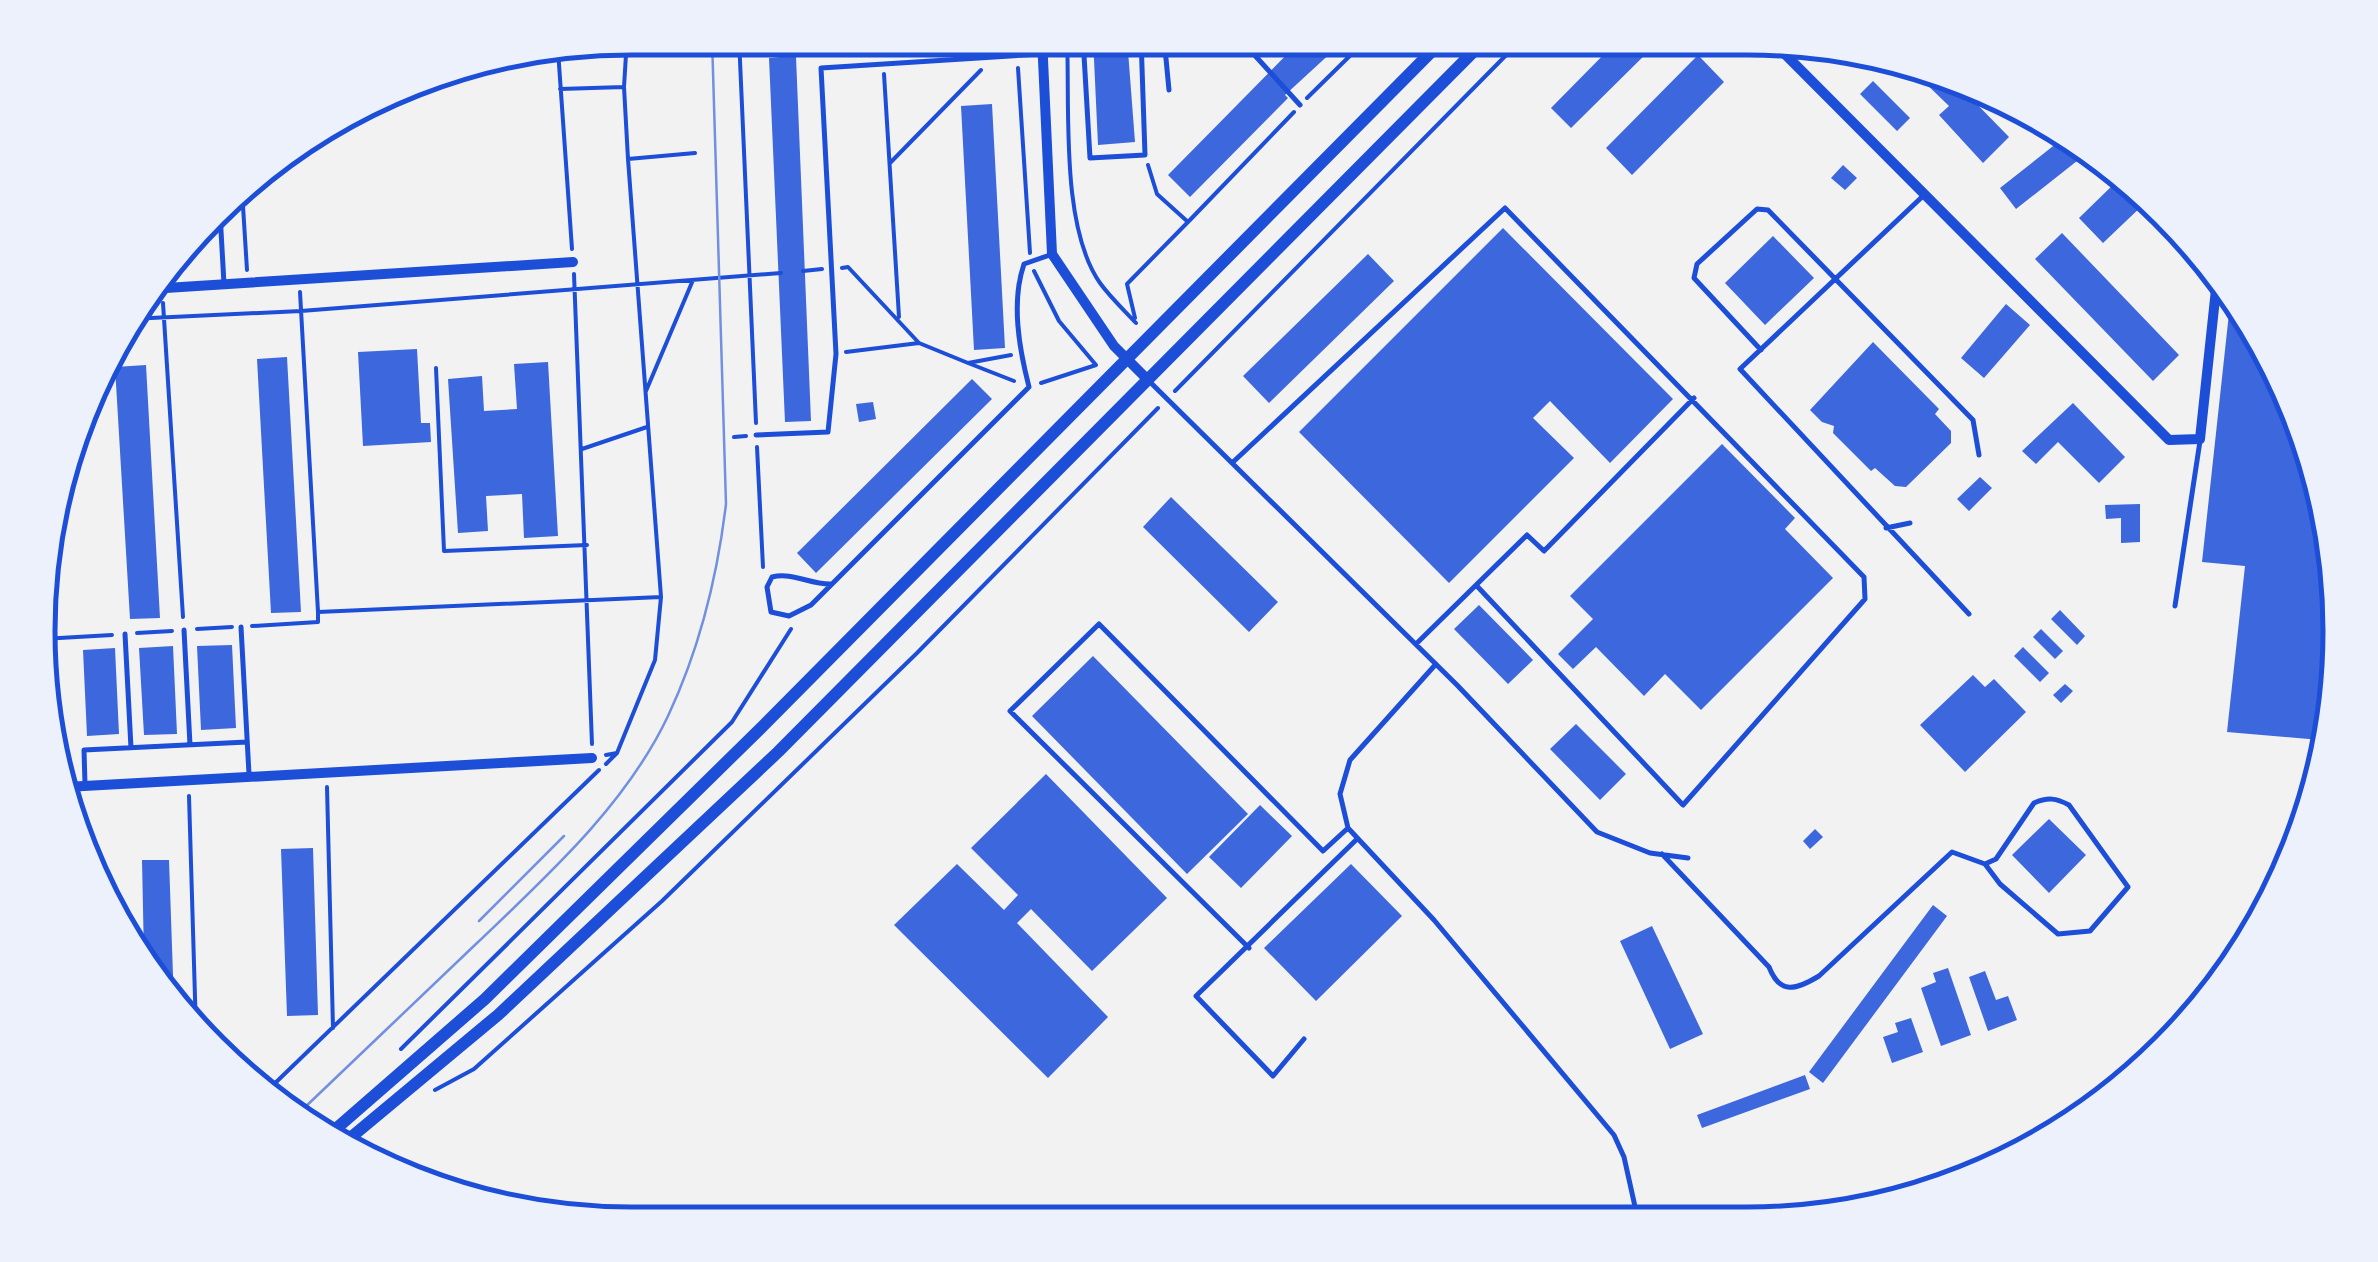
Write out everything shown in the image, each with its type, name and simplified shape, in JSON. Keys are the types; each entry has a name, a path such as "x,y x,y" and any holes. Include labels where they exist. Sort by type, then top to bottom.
{"street":[{"path":"1043,55 1052,254 1127,359 1147,379"},
{"path":"338,1127 485,999 1428,55"},
{"path":"353,1136 498,1015 778,752 1469,55"},
{"path":"1787,56 2170,440 2200,439 2215,296"},
{"path":"169,288 573,262"},
{"path":"77,786 592,758"}],"lane":[{"path":"756,436 828,432 836,354 820,68 1019,55"},
{"path":"1084,55 1090,158 1145,155 1142,55"},
{"path":"1166,55 1169,90"},
{"path":"1254,55 1300,105"},
{"path":"1925,194 1740,370 1969,614"},
{"path":"1232,463 1505,208 1864,577 1866,599 1683,805 1476,585"},
{"path":"1760,350 1694,278 1697,264 1758,209 1768,210 1973,420 1980,455"},
{"path":"221,227 224,284"},
{"path":"830,584 808,584 785,574 772,577 767,587 771,612 789,616 802,612 1029,388 1020,353 1017,284 1024,264 1052,254"},
{"path":"1147,379 1436,664 1597,832 1662,854 1688,858"},
{"path":"1416,644 1527,536 1544,552 1694,398"},
{"path":"2175,606 2200,439"},
{"path":"1886,528 1910,523"},
{"path":"1249,948 1010,710 1099,624 1323,851 1348,828"},
{"path":"241,627 250,777"},
{"path":"184,630 190,745"},
{"path":"125,634 131,748"},
{"path":"1436,664 1350,760 1340,794 1348,828 1434,920 1614,1136 1624,1158 1634,1207"},
{"path":"86,786 84,750 248,742"},
{"path":"1662,854 1769,967 1775,983 1798,988 1820,976 1952,852 1985,864 2000,884 2058,934 2090,931 2128,887 2078,815 2056,798 2034,803 1996,859 1985,864"},
{"path":"1304,1039 1274,1076 1196,996 1356,840"}],"path":[{"path":"275,1084 617,753 655,660 661,597 636,285 624,87 626,55"},
{"path":"741,55 756,436 767,587"},
{"path":"1068,55 1074,188 1085,251 1098,281 1136,323 1127,284 1351,55"},
{"path":"1188,378 1507,55"},
{"path":"890,163 995,56"},
{"path":"558,60 575,289 594,776"},
{"path":"884,64 899,318"},
{"path":"560,90 624,87"},
{"path":"628,159 695,153"},
{"path":"1145,155 1156,194 1188,222"},
{"path":"243,206 247,282"},
{"path":"803,271 848,268 919,343 1029,388 1096,364"},
{"path":"148,318 301,312 782,273"},
{"path":"55,638 318,622 300,280"},
{"path":"645,393 693,280"},
{"path":"163,296 184,630"},
{"path":"836,354 919,343"},
{"path":"968,364 1020,353"},
{"path":"436,368 444,551 586,544"},
{"path":"422,1098 474,1069 662,901 916,654 1144,422"},
{"path":"582,449 647,427"},
{"path":"318,612 661,597"},
{"path":"400,1050 732,722 802,612"},
{"path":"592,758 617,753"},
{"path":"326,772 333,1030"},
{"path":"188,780 195,1008"}],"building":[{"path":"836,55 796,57 811,421 785,422 769,58"},
{"path":"1094,55 1128,55 1135,142 1098,145"},
{"path":"1286,55 1329,55 1285,95 1288,98 1190,197 1168,175"},
{"path":"1603,55 1645,55 1571,128 1551,108"},
{"path":"1698,55 1724,82 1632,175 1606,148"},
{"path":"1873,81 1910,118 1897,131 1860,94"},
{"path":"1927,84 1975,103 2009,137 1983,163 1939,115 1949,106"},
{"path":"992,104 1005,348 974,350 961,106"},
{"path":"2055,145 2078,160 2016,209 2000,188"},
{"path":"1843,165 1857,178 1845,190 1831,178"},
{"path":"2112,186 2139,209 2103,243 2079,218"},
{"path":"1503,228 1673,399 1610,463 1550,401 1533,418 1574,458 1449,583 1299,432"},
{"path":"2062,233 2179,355 2153,381 2035,259"},
{"path":"1773,236 1814,278 1765,325 1725,283"},
{"path":"1368,254 1394,281 1269,403 1243,376"},
{"path":"2006,304 2030,325 1984,378 1961,358"},
{"path":"2229,315 2264,376 2279,411 2312,519 2323,631 2313,739 2227,732 2245,566 2202,562"},
{"path":"1873,342 1939,409 1935,414 1951,431 1951,443 1906,487 1895,486 1875,468 1871,471 1833,433 1834,426 1822,422 1810,410"},
{"path":"417,349 421,423 430,423 431,442 363,446 358,352"},
{"path":"287,357 301,612 271,613 257,359"},
{"path":"548,362 558,536 524,538 522,494 486,496 488,531 458,533 448,379 482,376 484,411 517,409 514,364"},
{"path":"146,365 160,618 130,619 115,373 119,367"},
{"path":"972,379 992,399 816,573 797,553"},
{"path":"873,402 876,419 859,422 856,404"},
{"path":"2073,403 2125,457 2099,483 2058,442 2036,464 2022,451"},
{"path":"1722,444 1795,518 1785,529 1833,578 1701,710 1665,674 1644,696 1596,647 1573,669 1558,654 1593,619 1570,596"},
{"path":"1980,477 1992,488 1969,511 1957,499"},
{"path":"1171,497 1278,602 1249,632 1143,527"},
{"path":"2140,504 2140,542 2121,543 2121,518 2106,519 2105,505"},
{"path":"1479,605 1533,660 1508,684 1454,629"},
{"path":"2060,610 2085,636 2077,645 2051,619"},
{"path":"2041,629 2063,651 2055,659 2033,637"},
{"path":"232,645 236,728 201,730 197,646"},
{"path":"173,646 177,734 144,735 139,648"},
{"path":"2023,647 2049,673 2040,682 2014,656"},
{"path":"115,648 119,734 87,736 83,650"},
{"path":"1093,656 1248,814 1187,874 1032,716"},
{"path":"1973,675 1985,687 1994,679 2026,712 1965,772 1920,725"},
{"path":"2065,684 2073,691 2061,703 2053,695"},
{"path":"1576,724 1626,774 1600,800 1550,749"},
{"path":"1046,774 1167,898 1092,971 1031,909 1017,923 1108,1017 1048,1078 894,925 957,864 1004,910 1018,895 971,848"},
{"path":"1260,805 1292,836 1241,888 1209,857"},
{"path":"2049,819 2086,855 2049,893 2012,855"},
{"path":"1815,829 1823,837 1810,849 1803,841"},
{"path":"313,848 318,1015 287,1016 281,849"},
{"path":"142,860 169,860 173,981 144,938"},
{"path":"1351,864 1402,916 1316,1001 1264,948"},
{"path":"1933,905 1947,916 1823,1083 1809,1072"},
{"path":"1652,926 1703,1034 1670,1049 1620,941"},
{"path":"1948,968 1971,1035 1941,1046 1921,988 1936,982 1933,973"},
{"path":"1985,971 1996,1000 2008,996 2017,1020 1988,1031 1969,977"},
{"path":"1911,1018 1923,1052 1892,1063 1883,1037 1898,1032 1895,1023"},
{"path":"1805,1075 1810,1089 1702,1128 1697,1115"}],"tram line":[{"path":"306,1106 583,838 651,749 689,665 712,586 726,504 713,55"},
{"path":"479,921 564,836"}]}
